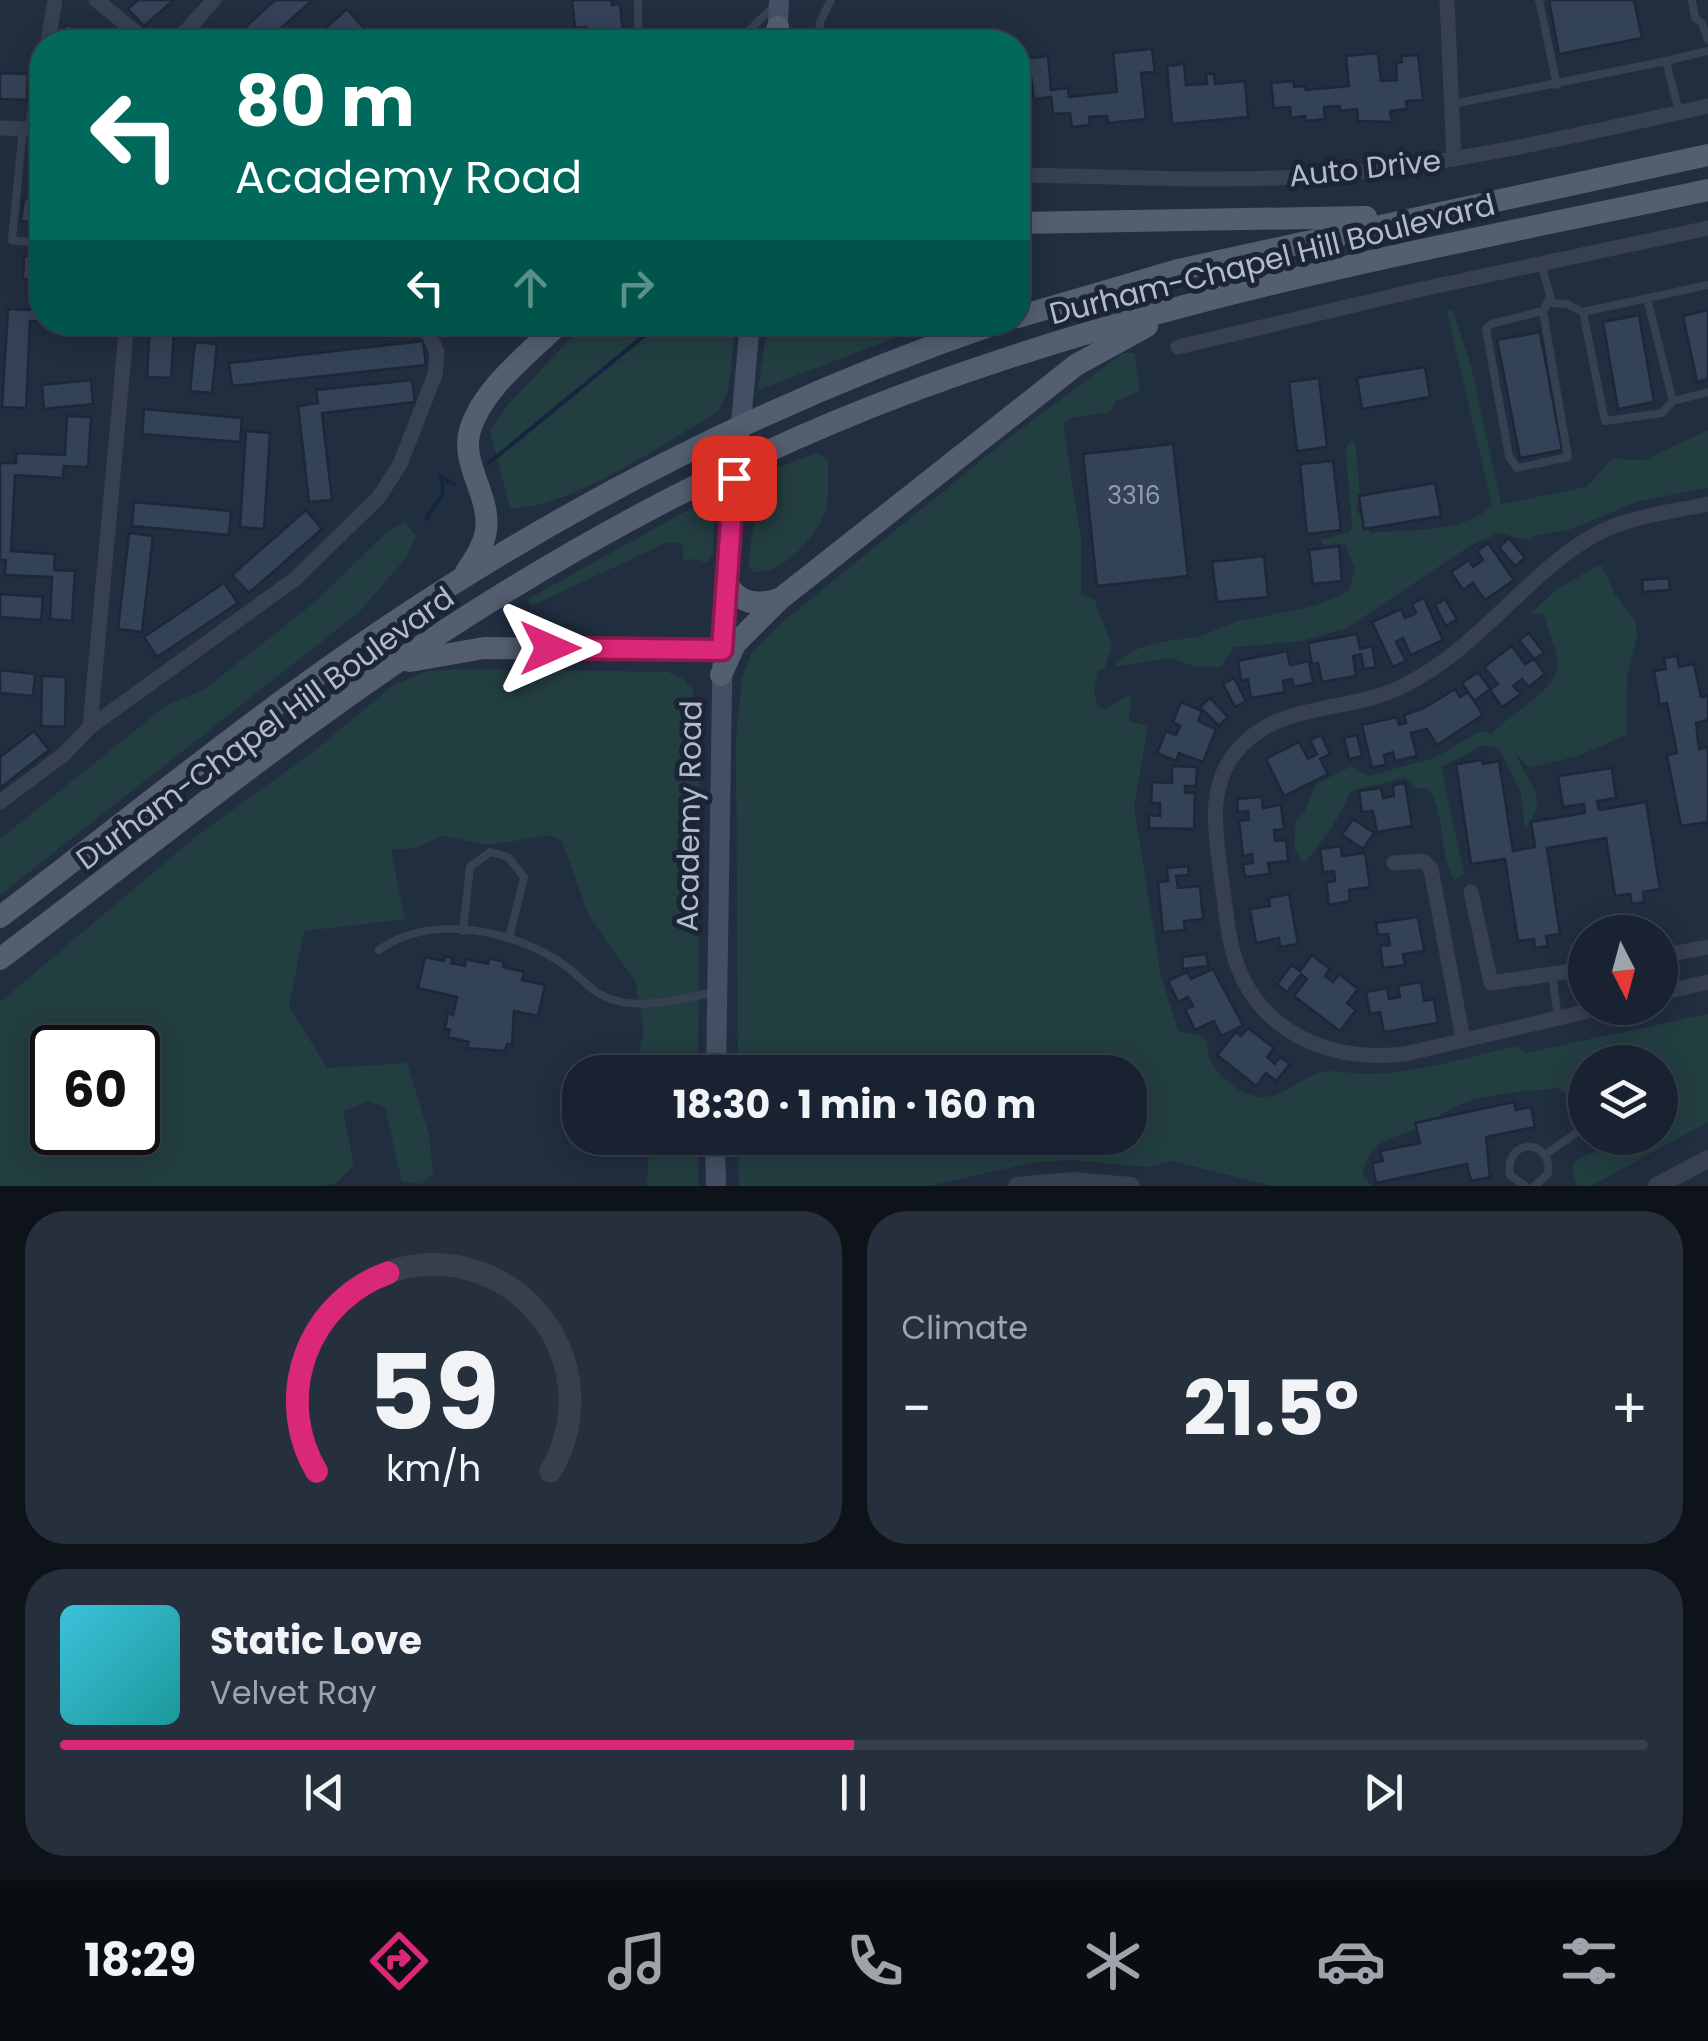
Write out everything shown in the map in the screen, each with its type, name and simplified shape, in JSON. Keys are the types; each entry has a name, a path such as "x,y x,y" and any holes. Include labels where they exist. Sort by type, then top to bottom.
{"main road":[{"path":"777,30 779,1"},
{"name":"Durham-Chapel Hill Boulevard","path":"1030,313 1178,270 1708,155"},
{"name":"Durham-Chapel Hill Boulevard","path":"0,960 387,669 542,571 666,501 832,423 1055,340 1226,294 1708,190"},
{"path":"1030,223 1265,222 1425,214"},
{"path":"721,674 735,644 780,599 1076,365 1115,340 1226,294"},
{"path":"463,578 483,544 487,524 471,465 470,431 500,384 548,335"},
{"name":"Academy Road","path":"716,1055 722,650 749,335"},
{"name":"Durham-Chapel Hill Boulevard","path":"0,918 306,685 463,578 556,522 725,434 965,335"},
{"path":"726,584 734,595 748,602 780,599"},
{"path":"387,669 448,652 484,648 722,650"},
{"path":"716,1155 716,1186"}],"street":[{"path":"50,30 56,0"},
{"path":"96,0 133,30"},
{"path":"187,30 214,0"},
{"path":"1447,0 1454,159"},
{"name":"Auto Drive","path":"1030,175 1300,177 1454,159 1708,106"},
{"path":"0,128 30,129"},
{"path":"1178,347 1708,228"},
{"path":"90,727 126,335"},
{"path":"0,802 62,755 90,727 295,578 379,497 400,464 435,375 436,352 430,335"},
{"path":"1568,1015 1405,1054 1350,1056 1300,1038 1270,1015 1245,982 1231,945 1214,808 1222,774 1236,751 1254,733 1275,721 1393,691 1440,665 1588,539 1627,523 1708,504"},
{"path":"1394,864 1423,861 1431,869 1463,1040"},
{"path":"1471,892 1491,983 1568,972"},
{"path":"1678,953 1708,947"},
{"path":"1678,989 1708,982"},
{"path":"1658,1186 1708,1159"},
{"path":"1017,1186 1072,1180 1131,1186"}],"lane":[{"path":"638,0 638,30"},
{"path":"820,30 830,0"},
{"path":"1539,0 1557,84"},
{"path":"1692,0 1695,18 1705,21 1708,40"},
{"path":"749,30 779,1"},
{"path":"1450,104 1708,51"},
{"path":"1666,62 1679,112"},
{"path":"30,145 12,240 30,242"},
{"path":"1541,264 1552,303 1567,304 1583,312 1708,284"},
{"path":"1542,311 1491,324 1486,329 1509,456 1517,468 1568,457 1542,311 1550,298"},
{"path":"1648,298 1673,401"},
{"path":"1583,312 1605,420 1662,413 1673,401 1708,392"},
{"path":"462,931 470,866 490,852 508,857 524,877 509,939"},
{"path":"379,950 398,936 436,929 494,933 547,954 570,969 588,989 619,1002 649,1002 717,992"},
{"path":"1552,975 1558,1017"},
{"path":"1546,1154 1568,1139"},
{"path":"1524,1186 1510,1174 1512,1155 1529,1145 1546,1154 1550,1167 1547,1183 1534,1186"}],"green space":[{"path":"1452,309 1471,366 1501,504 1587,487 1611,459 1644,460 1708,430 1708,488 1639,501 1571,529 1532,536 1532,541 1498,533 1471,545 1347,628 1302,641 1234,647 1220,667 1198,667 1170,658 1113,667 1142,647 1310,606 1349,591 1355,570 1345,544 1323,545 1321,540 1349,532 1352,527 1346,449 1351,440 1355,445 1360,492 1356,509 1371,533 1451,526 1492,505 1447,312"},
{"path":"574,335 735,335 728,391 718,412 616,472 560,498 510,508 490,431 506,407"},
{"path":"766,335 902,335 758,390"},
{"path":"1123,353 1134,353 1140,391 1115,402 1110,412 1073,418 1063,424 1081,540 1081,595 1094,599 1112,645 1105,667 1098,671 1094,692 1097,705 1104,709 1131,694 1129,721 1148,726 1134,807 1161,976 1178,1031 1198,1035 1207,1042 1211,1061 1224,1078 1242,1092 1262,1097 1324,1072 1372,1074 1408,1070 1516,1046 1525,1053 1656,1025 1678,1025 1678,1020 1708,1014 1708,1122 1678,1138 1678,1045 1568,1045 1568,1096 1558,1088 1507,1093 1457,1106 1374,1149 1363,1176 1372,1186 1273,1186 1171,1161 1147,1167 1069,1160 1031,1163 928,1186 739,1186 738,1155 1147,1155 1147,1055 738,1055 736,737 742,677 752,652 779,625 1010,437"},
{"path":"817,453 828,461 828,498 816,530 786,561 775,568 752,571 748,564 754,522 745,509 749,478"},
{"path":"715,495 713,554 707,563 684,561 682,544 668,542 531,606 528,599"},
{"path":"404,522 416,535 406,558 359,612 0,895 0,839 167,705 205,689 316,601 389,530"},
{"path":"1602,566 1614,593 1636,622 1637,638 1627,678 1626,735 1578,756 1529,768 1515,752 1537,798 1533,817 1525,828 1521,793 1499,748 1484,745 1441,767 1464,873 1455,880 1433,798 1427,788 1417,788 1405,778 1350,791 1325,836 1306,861 1301,861 1294,847 1296,820 1304,813 1316,784 1352,766 1368,776 1434,758 1481,731 1492,734 1542,692 1556,673 1558,659 1545,617 1541,613 1529,615 1556,590"},
{"path":"466,669 668,672 685,680 693,691 699,789 698,1055 638,1055 644,1034 636,982 589,916 562,841 550,835 489,845 443,836 415,848 391,850 405,919 304,931 289,1006 327,1068 407,1063 429,1134 433,1173 421,1184 402,1182 385,1108 369,1101 343,1111 354,1165 336,1183 324,1186 0,1186 0,1002 199,834 312,753 395,684 428,671"},
{"path":"648,1155 698,1155 698,1186 647,1186"},
{"path":"1588,1155 1648,1155 1591,1186 1577,1186 1572,1168 1575,1161"}],"building":[{"path":"138,0 174,0 144,26 128,9"},
{"path":"275,0 313,0 279,30 242,30"},
{"path":"572,0 612,0 612,5 620,4 623,30 575,28"},
{"path":"1549,0 1634,0 1642,38 1559,54"},
{"path":"347,9 365,30 323,30"},
{"path":"65,25 92,30 64,30"},
{"path":"1152,49 1155,72 1141,73 1146,119 1108,123 1107,116 1089,117 1090,125 1072,127 1070,113 1053,114 1051,97 1034,99 1030,58 1048,56 1051,90 1068,88 1069,97 1117,92 1113,53"},
{"path":"1378,53 1381,81 1397,80 1396,63 1402,62 1401,56 1418,55 1423,100 1406,101 1407,109 1390,111 1392,122 1358,121 1357,109 1340,111 1340,106 1324,107 1325,119 1306,121 1305,116 1291,118 1290,107 1274,108 1271,83 1294,81 1294,87 1305,86 1306,90 1349,86 1346,56"},
{"path":"1184,64 1186,85 1207,84 1206,74 1214,74 1215,84 1245,81 1248,117 1172,124 1167,66"},
{"path":"0,73 28,74 27,100 0,99"},
{"path":"24,198 30,199 30,222 21,221"},
{"path":"24,256 30,256 30,279 23,279"},
{"path":"8,309 30,310 26,408 2,407"},
{"path":"1708,310 1708,379 1697,382 1683,316"},
{"path":"1639,315 1654,402 1618,409 1603,322"},
{"path":"1540,332 1562,450 1520,458 1497,340"},
{"path":"150,335 174,335 171,378 147,377"},
{"path":"423,341 426,365 232,386 229,363"},
{"path":"195,342 217,344 212,393 190,391"},
{"path":"1425,367 1430,397 1362,409 1357,378"},
{"path":"1319,378 1327,447 1297,451 1289,382"},
{"path":"91,380 93,404 44,409 42,385"},
{"path":"412,380 415,402 322,413 332,500 309,502 298,406 318,403 316,390"},
{"path":"144,409 242,418 240,442 142,434"},
{"path":"67,416 91,417 88,467 64,466 63,478 15,475 11,551 55,554 54,570 75,571 72,621 50,619 52,577 5,575 6,560 0,560 0,463 16,463 16,453 65,455"},
{"path":"246,431 270,433 264,529 240,527"},
{"path":"1173,444 1188,576 1097,586 1083,454"},
{"path":"1333,461 1341,530 1307,534 1300,464"},
{"path":"1435,483 1441,516 1364,529 1359,496"},
{"path":"134,502 231,511 229,535 132,526"},
{"path":"306,510 322,529 249,593 232,575"},
{"path":"129,533 153,536 142,632 118,629"},
{"path":"1509,538 1525,558 1515,566 1499,547"},
{"path":"1488,543 1514,580 1485,600 1473,583 1463,590 1451,572 1469,560 1473,567 1483,560 1477,551"},
{"path":"1339,546 1342,581 1313,584 1309,550"},
{"path":"1264,556 1268,597 1217,602 1212,562"},
{"path":"1669,578 1670,590 1643,592 1642,580"},
{"path":"224,583 238,603 157,657 144,637"},
{"path":"0,594 43,597 41,620 0,617"},
{"path":"1424,598 1443,640 1411,655 1403,638 1396,642 1406,661 1393,667 1372,622 1401,609 1405,618 1416,613 1412,604"},
{"path":"1445,599 1457,619 1446,626 1435,605"},
{"path":"1529,633 1544,653 1534,659 1519,640"},
{"path":"1357,634 1360,649 1372,646 1376,667 1364,669 1361,654 1353,656 1356,676 1322,682 1318,663 1312,664 1308,643"},
{"path":"1512,646 1525,664 1534,659 1545,674 1529,687 1522,679 1513,686 1521,694 1502,707 1490,690 1498,684 1484,667"},
{"path":"1287,651 1290,665 1309,661 1313,683 1294,687 1292,679 1283,681 1285,692 1251,698 1248,679 1241,681 1238,661"},
{"path":"1677,656 1679,667 1694,664 1701,697 1708,696 1708,720 1696,723 1699,749 1708,747 1708,826 1707,822 1681,826 1667,755 1677,753 1667,703 1660,705 1654,671 1666,669 1664,658"},
{"path":"0,670 35,674 33,696 0,693"},
{"path":"1478,672 1490,689 1474,701 1462,683"},
{"path":"42,676 66,677 65,727 41,726"},
{"path":"1234,678 1246,701 1235,707 1223,684"},
{"path":"1455,689 1460,697 1468,692 1483,715 1437,745 1427,729 1411,733 1417,756 1395,761 1393,752 1384,755 1386,764 1372,768 1362,725 1397,717 1399,725 1406,723 1404,715"},
{"path":"1210,698 1228,717 1219,726 1200,707"},
{"path":"1181,702 1202,711 1198,721 1216,729 1203,762 1179,753 1176,761 1157,753 1166,731 1176,735 1180,726 1173,722"},
{"path":"34,731 49,750 0,788 0,757"},
{"path":"1321,735 1330,754 1320,759 1328,774 1284,796 1266,759 1299,742 1308,759 1317,754 1310,740"},
{"path":"1357,735 1362,756 1349,759 1344,738"},
{"path":"1482,760 1483,764 1499,761 1513,851 1535,847 1531,822 1585,813 1584,804 1563,807 1558,776 1612,768 1616,798 1597,801 1599,810 1646,802 1660,889 1643,892 1644,902 1632,904 1630,894 1615,896 1606,838 1547,848 1560,934 1546,936 1548,946 1535,948 1534,939 1518,941 1505,859 1471,864 1456,764"},
{"path":"1172,766 1197,767 1196,786 1185,786 1185,793 1195,793 1194,829 1149,828 1149,815 1160,816 1160,803 1151,803 1152,782 1172,783"},
{"path":"1405,783 1412,826 1377,832 1373,811 1362,812 1359,791 1381,788 1383,798 1394,796 1393,785"},
{"path":"1262,797 1263,808 1281,805 1284,829 1274,830 1275,841 1286,840 1288,861 1268,863 1270,874 1245,877 1243,864 1253,863 1252,854 1243,856 1239,821 1249,820 1248,811 1238,812 1237,799"},
{"path":"1353,819 1374,833 1363,849 1342,835"},
{"path":"1341,846 1342,856 1365,853 1370,887 1349,890 1350,901 1329,905 1326,882 1335,881 1334,871 1323,872 1320,849"},
{"path":"1188,866 1189,875 1176,876 1178,888 1200,886 1203,919 1184,921 1185,930 1163,932 1158,882 1168,881 1167,868"},
{"path":"1289,894 1298,944 1280,947 1279,938 1256,943 1250,909 1270,906 1269,898"},
{"path":"1418,917 1424,951 1403,954 1405,965 1383,968 1380,946 1390,945 1388,934 1378,935 1376,923"},
{"path":"1206,954 1208,966 1183,969 1182,957"},
{"path":"1312,955 1330,969 1325,976 1333,982 1339,974 1358,989 1347,1003 1356,1010 1340,1031 1294,996 1307,979 1301,974 1287,992 1277,984 1292,965 1300,971"},
{"path":"445,956 453,958 451,963 465,966 466,959 488,964 489,958 504,962 503,967 524,972 522,980 545,985 538,1016 514,1011 512,1045 507,1044 505,1051 467,1048 469,1042 448,1037 448,1013 453,1015 457,997 418,988 425,957 444,961"},
{"path":"1213,969 1243,1025 1221,1036 1214,1021 1195,1030 1185,1009 1193,1006 1188,997 1178,1002 1168,981 1187,972 1191,979"},
{"path":"1421,982 1424,1001 1434,999 1438,1023 1384,1032 1380,1012 1370,1014 1366,992 1387,988 1389,999 1400,997 1398,986"},
{"path":"1248,1028 1274,1048 1267,1057 1275,1064 1280,1057 1290,1064 1276,1081 1266,1073 1256,1086 1217,1055 1236,1032 1241,1036"},
{"path":"1514,1102 1516,1110 1531,1107 1535,1127 1486,1137 1490,1177 1471,1181 1467,1164 1376,1183 1372,1163 1383,1161 1380,1151 1420,1143 1415,1123"}],"waterway":[{"path":"489,463 645,335"},
{"path":"427,519 442,496 441,477 454,484"}],"route":[{"path":"550,648 722,650 734,478"}]}
